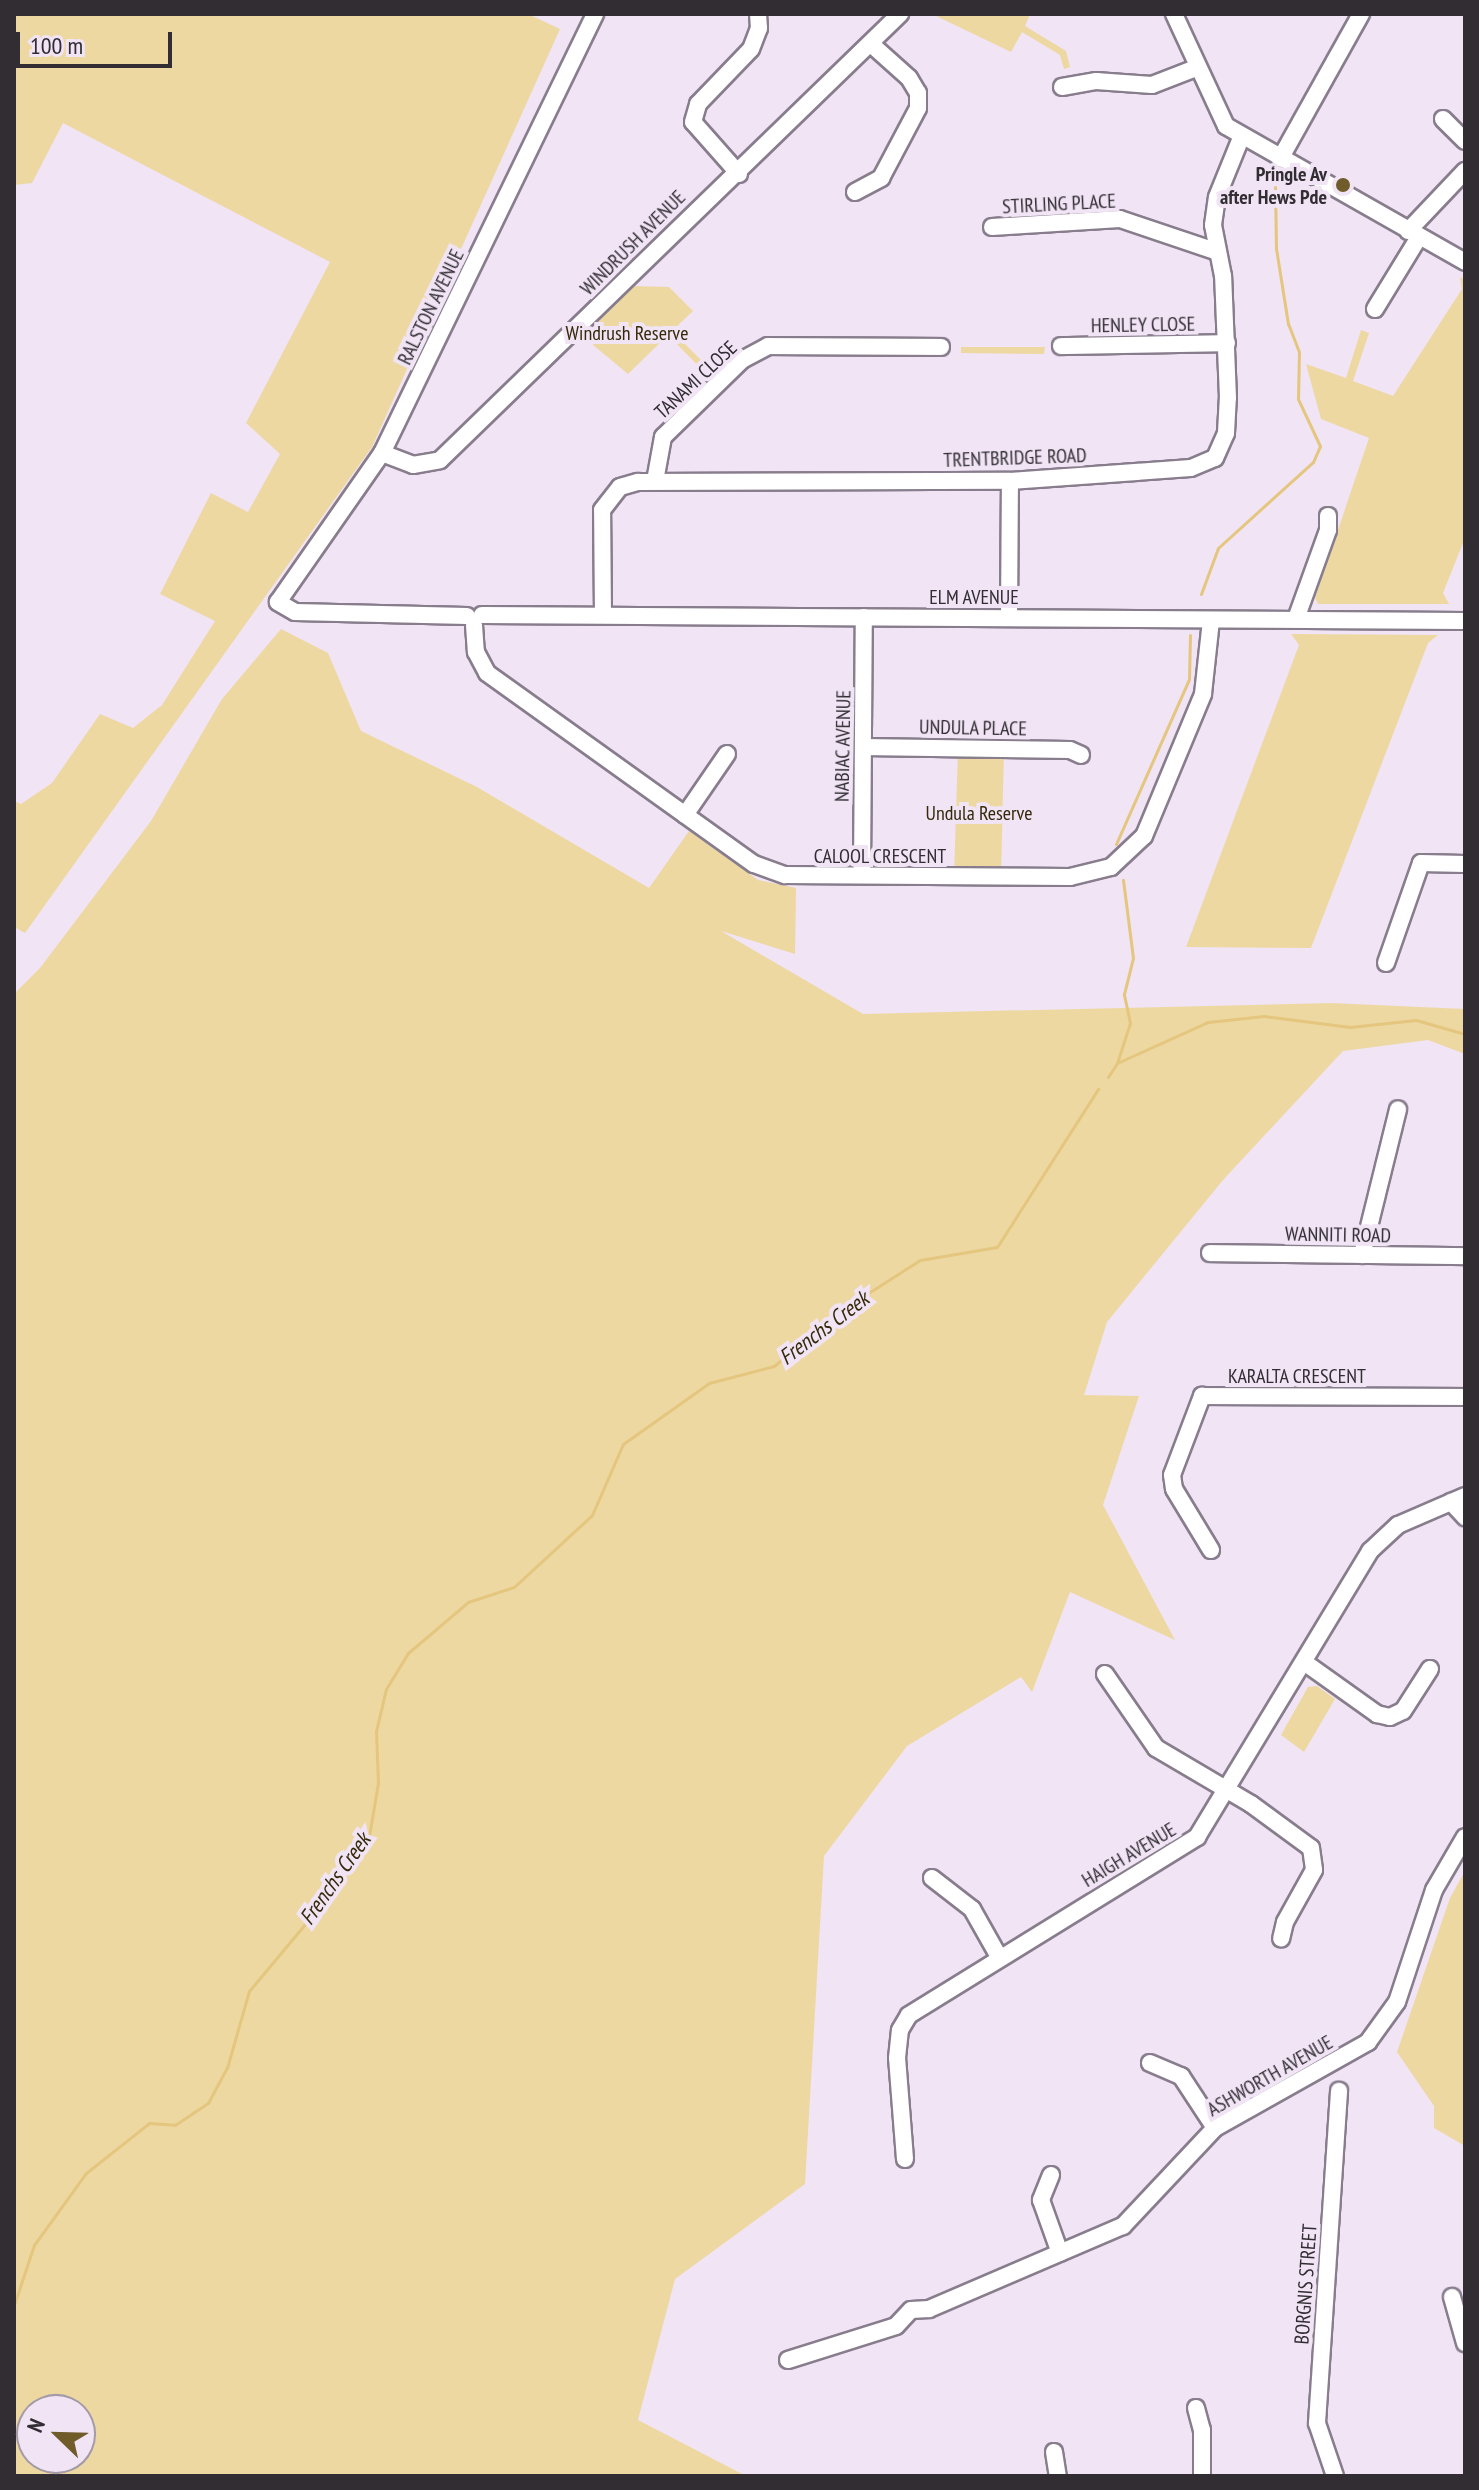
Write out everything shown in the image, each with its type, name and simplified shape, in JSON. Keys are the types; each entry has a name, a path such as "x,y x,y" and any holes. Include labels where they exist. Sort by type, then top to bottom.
{"street":[{"name":"RALSTON AVENUE","path":"278,602 382,453 595,14"},
{"path":"739,174 695,128 693,115 751,49 759,28 758,14"},
{"name":"WINDRUSH AVENUE","path":"382,453 413,465 440,460 697,205 739,174 900,14"},
{"path":"1174,14 1217,114 1241,138 1465,262"},
{"path":"1280,159 1361,14"},
{"path":"855,192 881,178 918,108 918,93 909,78 871,44"},
{"path":"1062,87 1096,81 1152,85 1196,68"},
{"path":"1443,119 1465,141"},
{"name":"TRENTBRIDGE ROAD","path":"603,615 602,510 620,487 655,481 1010,481 1191,468 1215,458 1226,433 1227,343 1213,225 1217,197 1241,138"},
{"path":"1375,309 1414,234 1465,171"},
{"name":"STIRLING PLACE","path":"992,227 1120,219 1218,252"},
{"name":"HENLEY CLOSE","path":"1061,346 1227,343"},
{"name":"TANAMI CLOSE","path":"655,481 663,437 742,360 768,346 941,347"},
{"path":"1009,617 1010,481"},
{"path":"1296,619 1328,530 1328,516"},
{"name":"ELM AVENUE","path":"278,602 295,612 474,618 603,615 1465,621"},
{"name":"NABIAC AVENUE","path":"862,875 864,617"},
{"name":"CALOOL CRESCENT","path":"474,618 476,652 487,673 754,864 785,875 1070,877 1111,867 1130,854 1144,836 1203,694 1211,620"},
{"name":"UNDULA PLACE","path":"863,747 1070,750 1081,755"},
{"path":"685,815 727,754"},
{"path":"1386,963 1421,863 1465,864"},
{"path":"1362,1255 1398,1109"},
{"name":"WANNITI ROAD","path":"1210,1253 1465,1256"},
{"name":"KARALTA CRESCENT","path":"1211,1550 1174,1489 1172,1475 1202,1396 1465,1397"},
{"path":"1458,1499 1465,1517"},
{"name":"HAIGH AVENUE","path":"905,2159 900,2030 909,2015 1197,1837 1380,1539 1398,1525 1458,1499"},
{"path":"1304,1662 1377,1714 1390,1717 1403,1711 1430,1669"},
{"path":"1105,1674 1156,1748 1228,1790 1311,1848 1315,1857 1281,1939"},
{"name":"ASHWORTH AVENUE","path":"788,2360 896,2326 911,2310 929,2309 1131,2220 1215,2128 1368,2042 1385,2024 1434,1890 1465,1837"},
{"path":"932,1878 972,1909 999,1957"},
{"path":"1150,2063 1181,2076 1215,2128"},
{"name":"BORGNIS STREET","path":"1335,2476 1317,2423 1339,2091"},
{"path":"1051,2175 1041,2200 1060,2253"},
{"path":"1452,2297 1465,2343"},
{"path":"1196,2408 1202,2430 1202,2476"},
{"path":"1054,2452 1058,2476"}],"green space":[{"path":"14,14 528,14 560,29 372,447 25,933 14,927 14,801 21,804 52,783 100,714 133,728 162,705 215,621 160,594 211,493 248,512 280,454 246,423 330,262 63,123 32,183 14,185"},
{"path":"932,14 1030,14 1025,26 1066,51 1070,67 1064,69 1060,55 1022,32 1011,52"},
{"path":"1460,277 1465,280 1465,538 1443,593 1449,604 1318,604 1315,598 1369,438 1321,419 1306,364 1346,378 1361,330 1369,333 1353,381 1393,396 1462,289"},
{"name":"Windrush Reserve","path":"633,286 669,287 693,311 672,331 714,373 709,377 668,335 628,374 593,345 593,326"},
{"path":"961,347 1045,347 1044,354 961,353"},
{"path":"281,629 328,653 361,731 477,787 649,888 689,831 758,880 796,888 795,954 721,931 863,1014 1331,1003 1465,1009 1465,1054 1428,1040 1343,1051 1223,1180 1107,1322 1084,1395 1139,1396 1103,1505 1175,1640 1070,1592 1032,1692 1021,1677 907,1746 824,1856 805,2184 675,2279 638,2420 746,2476 14,2476 14,994 40,968 151,821 222,699"},
{"path":"1291,634 1438,635 1428,643 1311,948 1186,947 1299,645"},
{"name":"Undula Reserve","path":"958,748 1004,749 1001,877 954,876"},
{"path":"1317,1686 1335,1699 1304,1752 1281,1735 1308,1687"},
{"path":"1465,1871 1465,2146 1434,2128 1434,2106 1397,2052 1450,1898"}],"waterway":[{"path":"1201,594 1218,548 1313,462 1320,446 1298,399 1299,352 1288,324 1276,248 1275,187"},
{"path":"1116,844 1189,679 1190,635"},
{"path":"1117,1063 1130,1023 1124,994 1133,958 1123,880"},
{"name":"Frenchs Creek","path":"1108,1077 1117,1063 1208,1022 1264,1016 1350,1027 1416,1020 1465,1034"},
{"name":"Frenchs Creek","path":"14,2305 34,2245 86,2173 149,2123 175,2125 208,2103 227,2068 249,1991 325,1900 369,1836 378,1783 376,1731 386,1689 408,1653 468,1602 514,1587 592,1515 623,1444 709,1383 774,1366 837,1313 920,1260 997,1247 1098,1089"}],"place":[{"name":"Pringle Av after Hews Pde","path":"1343,185"}]}
